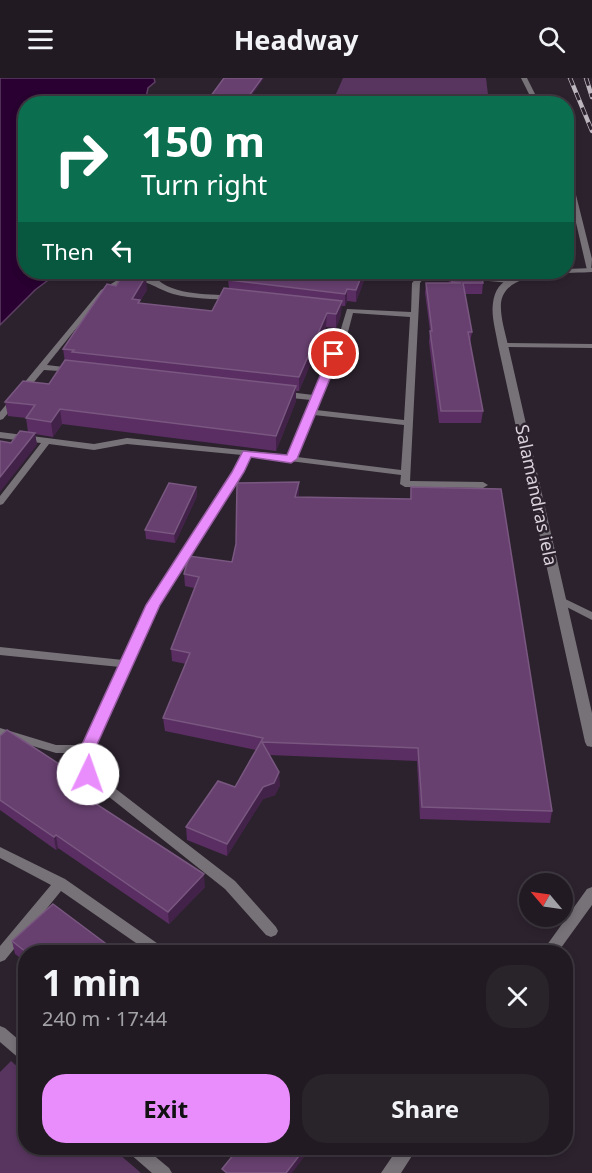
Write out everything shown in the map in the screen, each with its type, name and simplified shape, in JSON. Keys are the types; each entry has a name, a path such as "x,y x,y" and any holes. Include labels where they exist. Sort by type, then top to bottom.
{"street":[{"path":"574,271 592,270"},
{"path":"510,281 514,279"},
{"name":"Salamandras iela","path":"510,281 501,291 497,302 503,345 592,742"},
{"path":"554,945 592,893"},
{"path":"390,1173 403,1155"}],"lane":[{"path":"524,78 533,96"},
{"path":"574,199 592,270"},
{"path":"0,417 104,292 125,279"},
{"path":"135,279 152,281 169,290 237,298"},
{"path":"420,279 416,284 405,484 483,485"},
{"path":"488,279 510,281"},
{"path":"339,310 414,315"},
{"path":"291,459 350,311"},
{"path":"503,345 592,346"},
{"path":"42,367 78,371"},
{"path":"269,393 317,398"},
{"path":"311,412 408,423"},
{"path":"0,435 94,447 127,441 406,473"},
{"path":"0,502 47,441"},
{"path":"247,453 238,472 153,605 88,749 88,774 230,885 271,931"},
{"path":"559,599 592,616"},
{"path":"0,651 126,664"},
{"path":"0,732 56,749 88,749"},
{"path":"0,852 60,883 149,945"},
{"path":"0,956 60,883"},
{"path":"0,1033 18,1048"},
{"path":"143,1155 164,1173"}],"shaded area":[{"path":"0,78 154,78 155,82 148,88 146,96 18,96 18,279 50,279 35,290 0,325"},
{"path":"343,78 486,78 488,96 335,96"},
{"path":"11,1061 18,1067 18,1155 120,1155 141,1173 0,1173 0,1072"}],"building":[{"path":"224,78 262,78 249,96 211,96"},
{"path":"120,279 144,279 132,299 140,300 138,303 212,311 224,288 342,301 336,314 327,313 299,377 72,352 74,350 63,349 107,284 116,286"},
{"path":"360,279 356,290 347,289 345,294 228,280"},
{"path":"451,279 482,279 483,283 463,283 472,332 468,332 483,411 441,411 426,283 461,283 452,282"},
{"path":"65,360 296,386 276,436 60,409 51,422 26,418 35,405 5,402 23,381 49,384"},
{"path":"20,431 35,433 0,477 0,441 11,443"},
{"path":"299,482 295,497 411,499 411,487 501,489 552,811 422,807 418,748 262,742 279,772 274,783 263,787 227,844 186,827 218,781 235,787 263,738 163,718 190,653 171,649 199,577 184,574 189,556 232,562 236,544 237,483"},
{"path":"169,483 196,487 174,534 145,530"},
{"path":"7,730 96,788 90,800 204,874 168,912 56,835 54,837 0,800 0,736"},
{"path":"53,904 108,945 18,946 12,941"},
{"path":"233,1155 300,1155 286,1173 227,1173 222,1169"}],"railway":[{"path":"570,78 592,131"},
{"path":"586,78 592,97"}],"route":[{"path":"88,774 88,749 153,605 238,472 247,453 291,459 334,354"}]}
